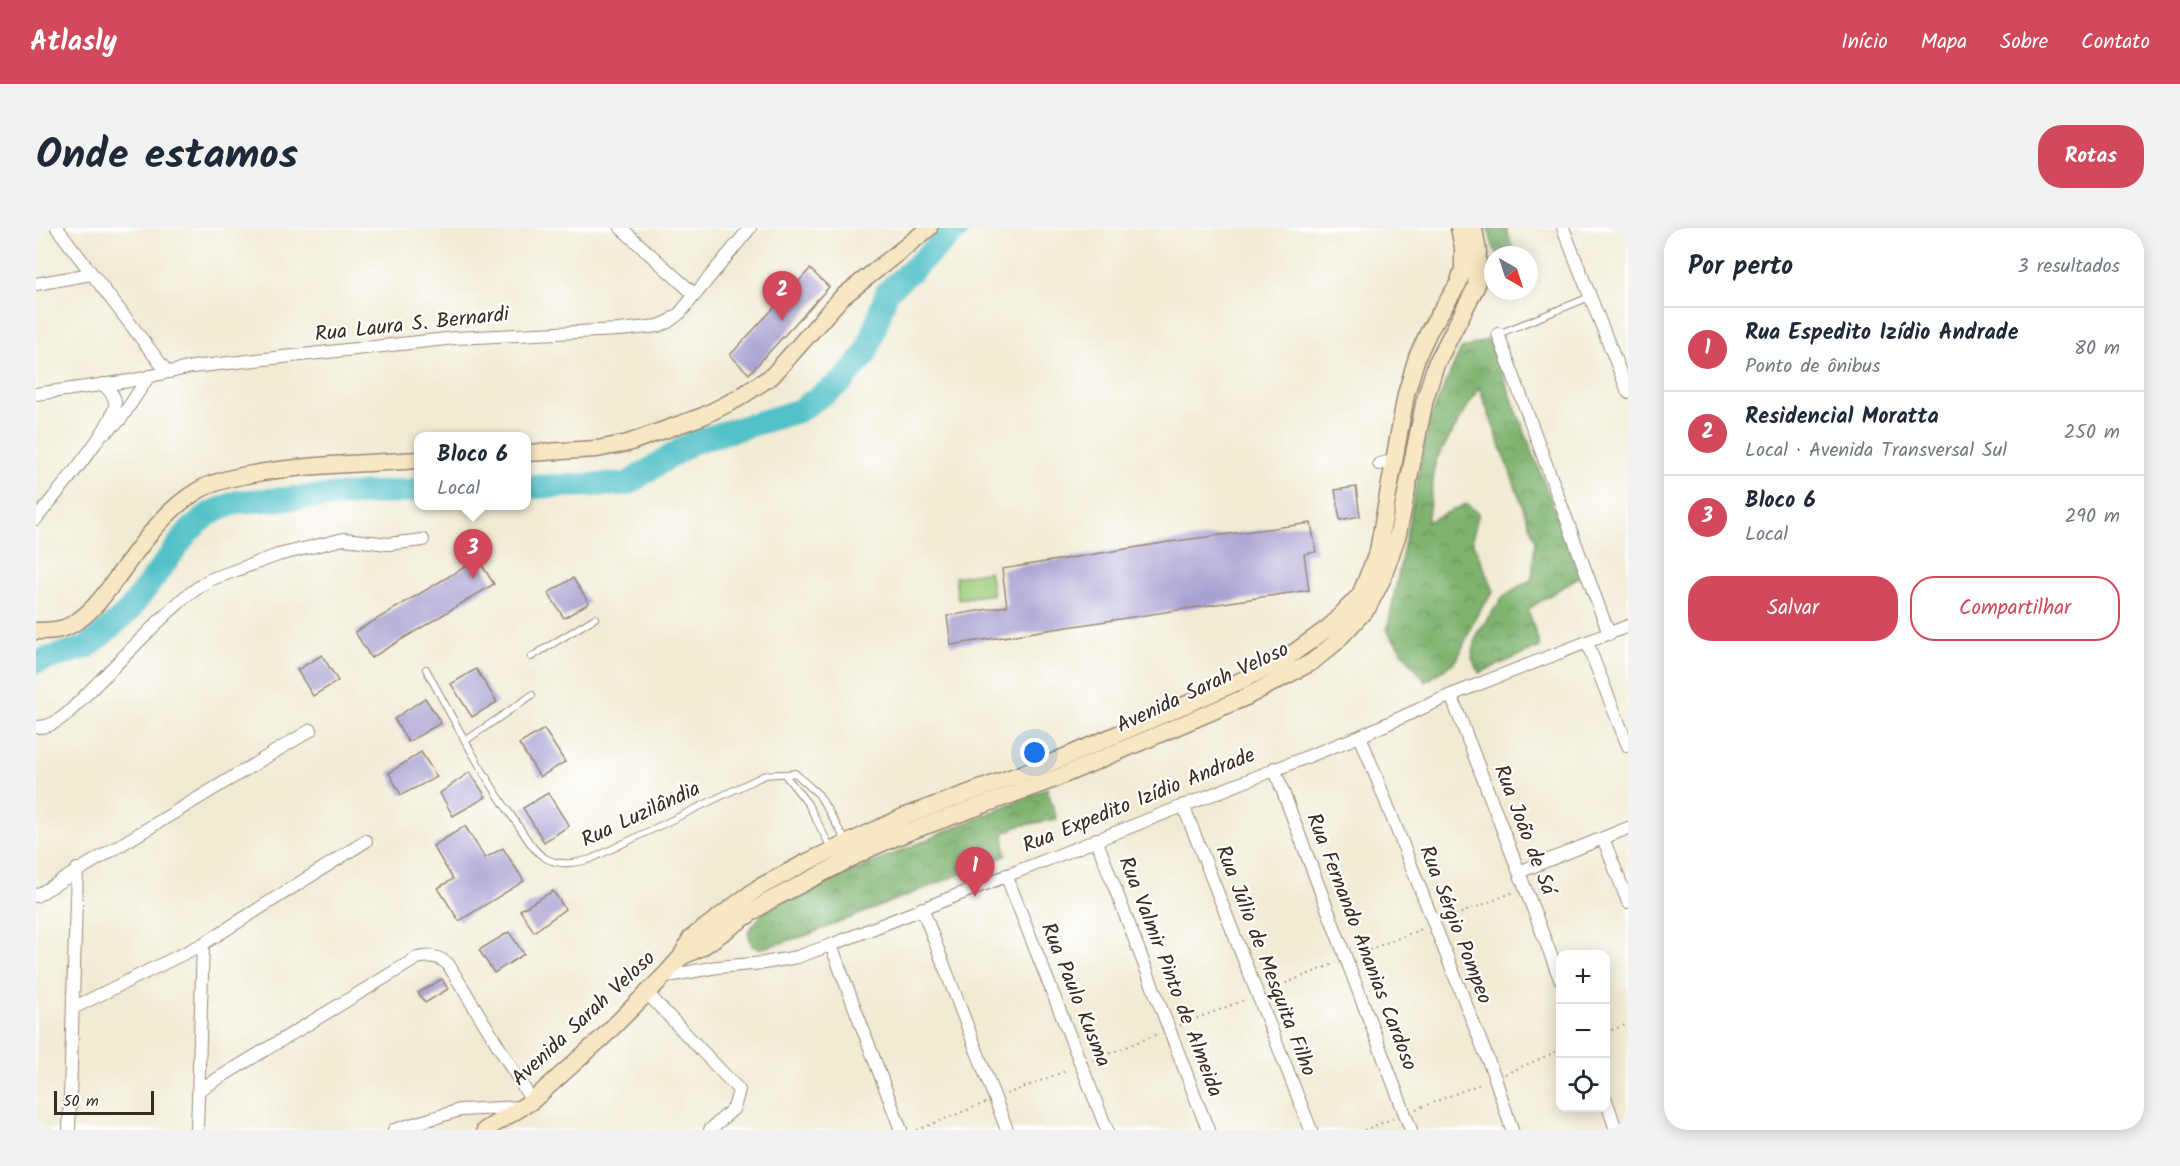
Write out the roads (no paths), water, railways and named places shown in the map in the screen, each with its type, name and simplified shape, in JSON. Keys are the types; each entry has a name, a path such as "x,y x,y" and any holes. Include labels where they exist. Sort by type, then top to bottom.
{"main road":[{"path":"531,453 597,449 628,443 704,416 737,399 772,376 841,298 929,228"},
{"name":"Avenida Sarah Veloso","path":"843,854 905,816 1046,765 1238,682 1285,659 1328,628 1359,595 1378,551 1387,462 1416,357 1458,284 1463,269 1463,247 1459,228"},
{"name":"Avenida Sarah Veloso","path":"485,1130 528,1104 602,1038 663,977 681,957 691,938 758,888 807,862 843,854 1052,780 1246,697 1312,662 1350,628 1368,607 1383,576 1398,534 1425,399 1433,373 1476,287 1478,252 1474,228"},
{"path":"36,631 54,631 71,625 93,608 142,543 176,505 200,489 225,480 262,472 414,460"}],"street":[{"path":"57,228 167,372"},
{"path":"621,228 695,295"},
{"name":"Rua Laura S. Bernardi","path":"36,394 192,367 466,337 658,326 680,313 750,228"},
{"path":"1563,228 1628,392"},
{"path":"36,284 91,274"},
{"path":"1498,334 1609,634"},
{"path":"36,519 102,434 120,420 149,376"},
{"path":"102,434 115,404 114,398 103,384"},
{"path":"36,727 56,723 68,713 157,623 185,597 209,580 278,555 344,539 387,544 423,540"},
{"name":"Rua Expedito Izídio Andrade","path":"663,977 717,967 786,959 831,945 1274,768 1360,736 1451,695 1628,626"},
{"path":"1587,642 1628,746"},
{"name":"Rua João de Sá","path":"1451,695 1556,968"},
{"path":"36,896 77,869 311,730"},
{"name":"Rua Sérgio Pompeo","path":"1360,736 1495,1078 1512,1130"},
{"name":"Rua Fernando Ananias Cardoso","path":"1274,768 1411,1130"},
{"name":"Rua Júlio de Mesquita Filho","path":"1183,806 1311,1130"},
{"path":"1519,872 1628,828"},
{"path":"1603,838 1628,902"},
{"name":"Rua Valmir Pinto de Almeida","path":"1096,839 1208,1130"},
{"path":"73,1008 203,944 366,841"},
{"path":"69,1130 77,869"},
{"name":"Rua Paulo Kusma","path":"1006,874 1083,1064 1107,1130"},
{"path":"922,908 1007,1130"},
{"path":"197,1130 203,944"},
{"path":"831,945 901,1130"},
{"path":"199,1090 417,958 439,957 448,964 528,1104 460,1110 394,1130"},
{"path":"646,992 739,1090 734,1108 710,1130"},
{"path":"1609,1112 1616,1130"}],"lane":[{"path":"1498,334 1590,297"},
{"path":"531,657 595,618"},
{"name":"Rua Luzilândia","path":"426,669 465,741 510,814 537,852 546,859 560,863 577,863 591,859 763,776 775,773 785,775"},
{"path":"465,741 532,695"},
{"path":"795,773 819,795 843,854 785,775 795,773"}],"waterway":[{"path":"531,487 627,484 693,442 798,411 843,381 866,354 887,292 958,228"},
{"path":"36,662 87,647 128,612 188,532 209,514 237,502 414,490"}],"place":[{"name":"Residencial Moratta","path":"782,321"},
{"name":"Bloco 6","path":"473,579"},
{"name":"Rua Espedito Izídio Andrade","path":"975,897"}]}
